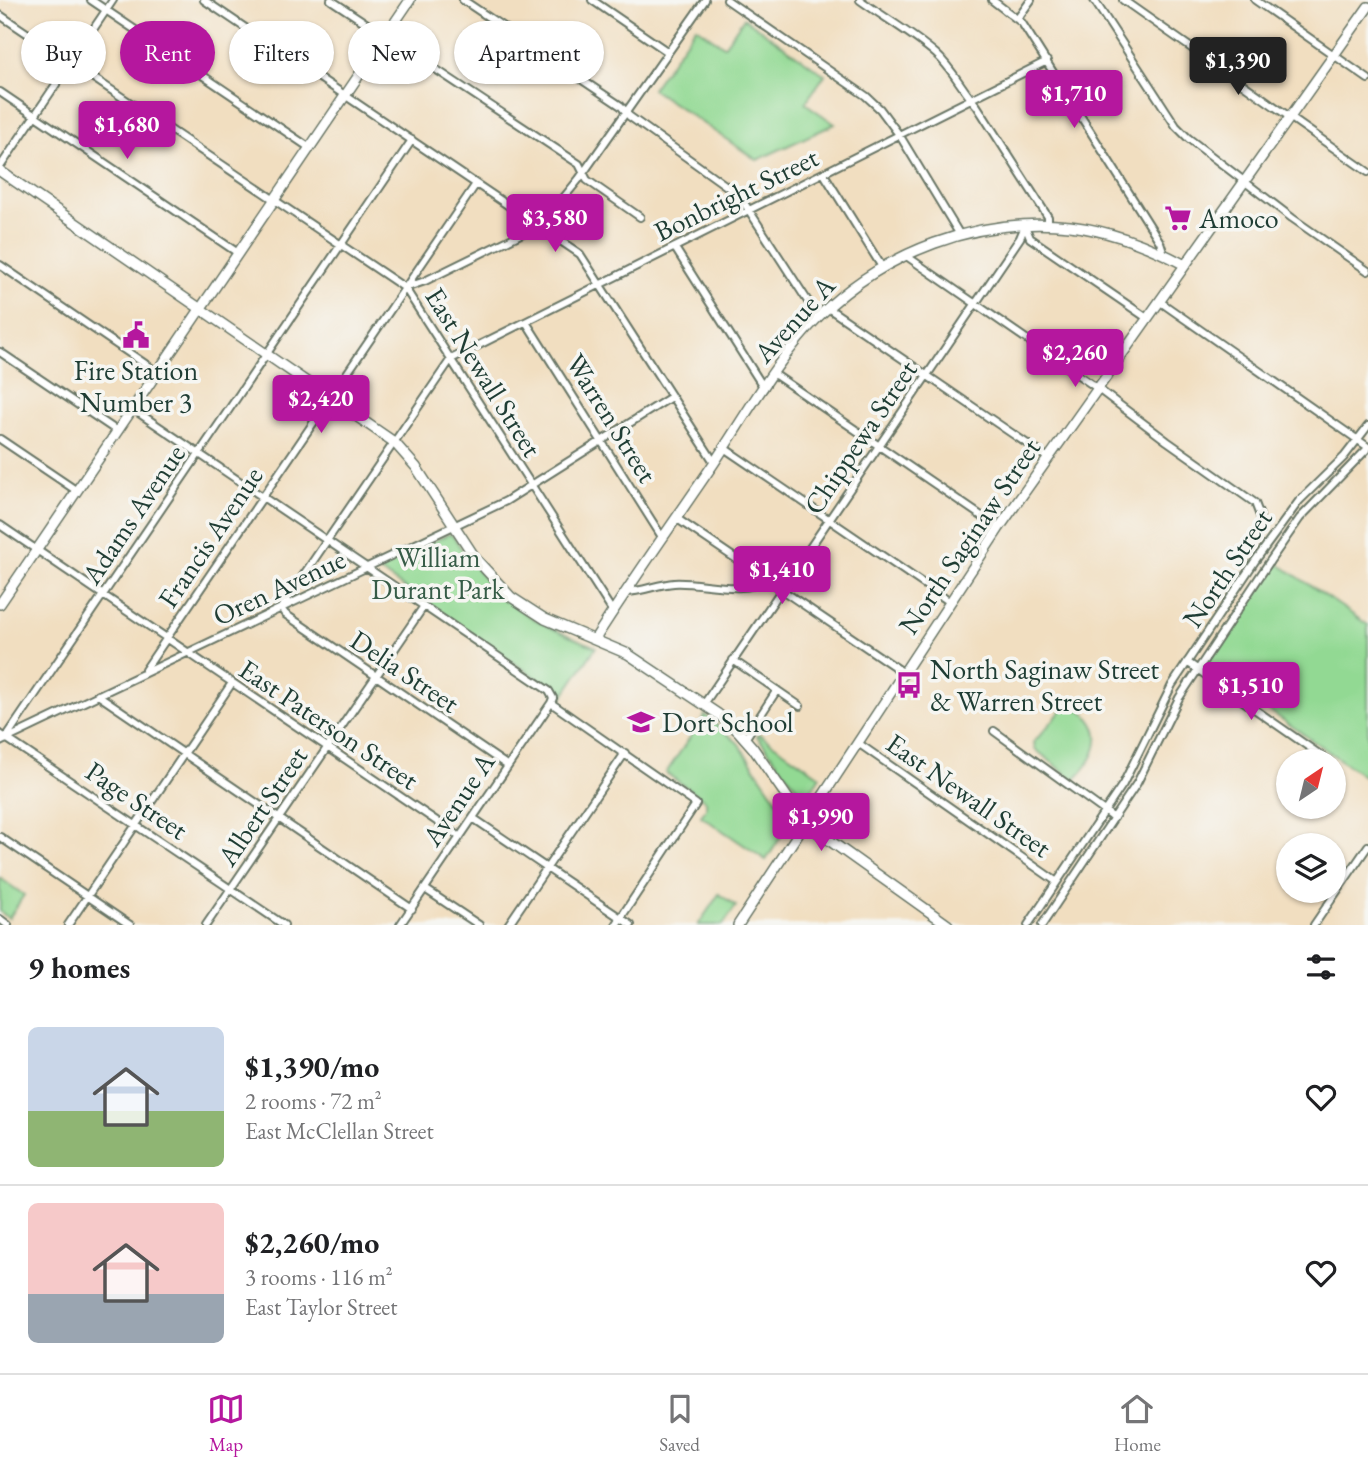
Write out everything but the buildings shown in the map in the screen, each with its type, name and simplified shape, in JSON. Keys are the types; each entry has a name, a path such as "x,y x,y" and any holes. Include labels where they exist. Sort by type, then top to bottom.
{"street":[{"path":"91,0 310,148"},
{"path":"99,21 113,0"},
{"path":"204,0 580,254 714,463"},
{"path":"331,0 363,21"},
{"path":"396,21 410,0"},
{"path":"463,0 621,106 625,113 739,195 818,317"},
{"path":"592,0 668,52"},
{"path":"405,288 425,281 543,223 583,172 705,0"},
{"path":"727,0 866,96 880,109 900,136 960,235"},
{"path":"860,0 935,53 948,66 1048,217 1048,225"},
{"path":"992,0 1018,18 1160,242 1164,254"},
{"path":"1018,18 1031,0"},
{"path":"1094,0 1177,126 1188,138 1368,271"},
{"path":"1123,0 1368,172"},
{"path":"1255,0 1368,79"},
{"name":"North Saginaw Street","path":"738,925 999,528 1368,7"},
{"name":"East Newall Street","path":"0,15 21,29"},
{"name":"Bonbright Street","path":"281,608 451,359 1047,61"},
{"path":"440,72 579,164 587,180 640,217"},
{"path":"56,84 0,169 394,442 416,467 484,570 511,597 545,619 638,660 729,723 746,739 805,823 948,925"},
{"name":"East Newall Street","path":"102,84 405,288 613,612"},
{"path":"0,604 353,84"},
{"path":"0,92 238,253"},
{"name":"Adams Avenue","path":"1,737 104,594 412,140"},
{"path":"824,174 882,267"},
{"name":"Francis Avenue","path":"144,672 476,184"},
{"path":"1025,226 1030,238 1147,318"},
{"name":"Avenue A","path":"595,639 774,374 818,317 861,280 905,255 960,235 1025,226 1088,229 1118,236 1185,265"},
{"name":"Chippewa Street","path":"704,705 1020,239 1025,226"},
{"path":"675,248 764,388"},
{"path":"905,255 1255,502 1260,516"},
{"path":"0,265 157,372"},
{"path":"1159,301 1368,448"},
{"path":"828,308 1048,458"},
{"name":"Warren Street","path":"526,322 662,537"},
{"path":"0,352 117,431"},
{"path":"774,374 999,528"},
{"name":"Oren Avenue","path":"1,737 98,695 506,502 671,397"},
{"path":"133,409 549,691 552,701 696,804 616,925"},
{"name":"North Street","path":"1028,925 1132,769 1161,703 1187,662 1299,501 1358,440 1368,426"},
{"path":"0,439 77,491"},
{"path":"724,448 950,602"},
{"name":"North Street","path":"1042,925 1137,783 1171,713 1198,669 1300,518 1368,448"},
{"path":"676,518 904,673"},
{"name":"East Paterson Street","path":"0,526 460,837"},
{"path":"1267,545 1277,552"},
{"path":"626,592 678,582 740,586 760,584 766,579"},
{"name":"Albert Street","path":"206,925 424,606"},
{"name":"Delia Street","path":"281,608 285,614 375,677 508,766"},
{"path":"733,660 800,706"},
{"path":"1187,662 1312,749"},
{"path":"68,925 232,683"},
{"path":"746,739 778,690"},
{"path":"98,695 412,909"},
{"name":"Avenue A","path":"400,925 552,701"},
{"path":"994,731 1114,818"},
{"name":"Page Street","path":"1,737 284,925"},
{"name":"East Newall Street","path":"858,743 1057,882"},
{"path":"508,925 625,753"},
{"path":"473,818 631,925"},
{"path":"0,837 130,925"},
{"path":"1314,925 1368,846"},
{"path":"425,889 479,925"},
{"path":"0,919 8,925"}],"green space":[{"path":"744,18 825,75 805,103 835,124 757,160 652,89 696,27 724,46"},
{"name":"William Durant Park","path":"449,534 483,577 514,605 550,627 596,647 563,696 378,570 379,566"},
{"path":"1276,562 1368,625 1368,779 1346,764 1346,749 1325,749 1205,666"},
{"path":"1068,703 1090,720 1096,729 1097,739 1091,759 1074,780 1035,749 1034,742"},
{"path":"705,715 738,743 789,818 788,826 766,860 701,816 706,809 706,801 666,773"},
{"path":"759,734 820,776 810,792 805,794 798,789 757,736"},
{"path":"0,878 24,895 9,918 0,912"},
{"path":"719,894 736,906 723,925 698,925"}],"place":[{"name":"Amoco","path":"1178,218"},
{"name":"Fire Station Number 3","path":"136,335"},
{"name":"North Saginaw Street & Warren Street","path":"909,685"},
{"name":"Dort School","path":"641,722"}]}
